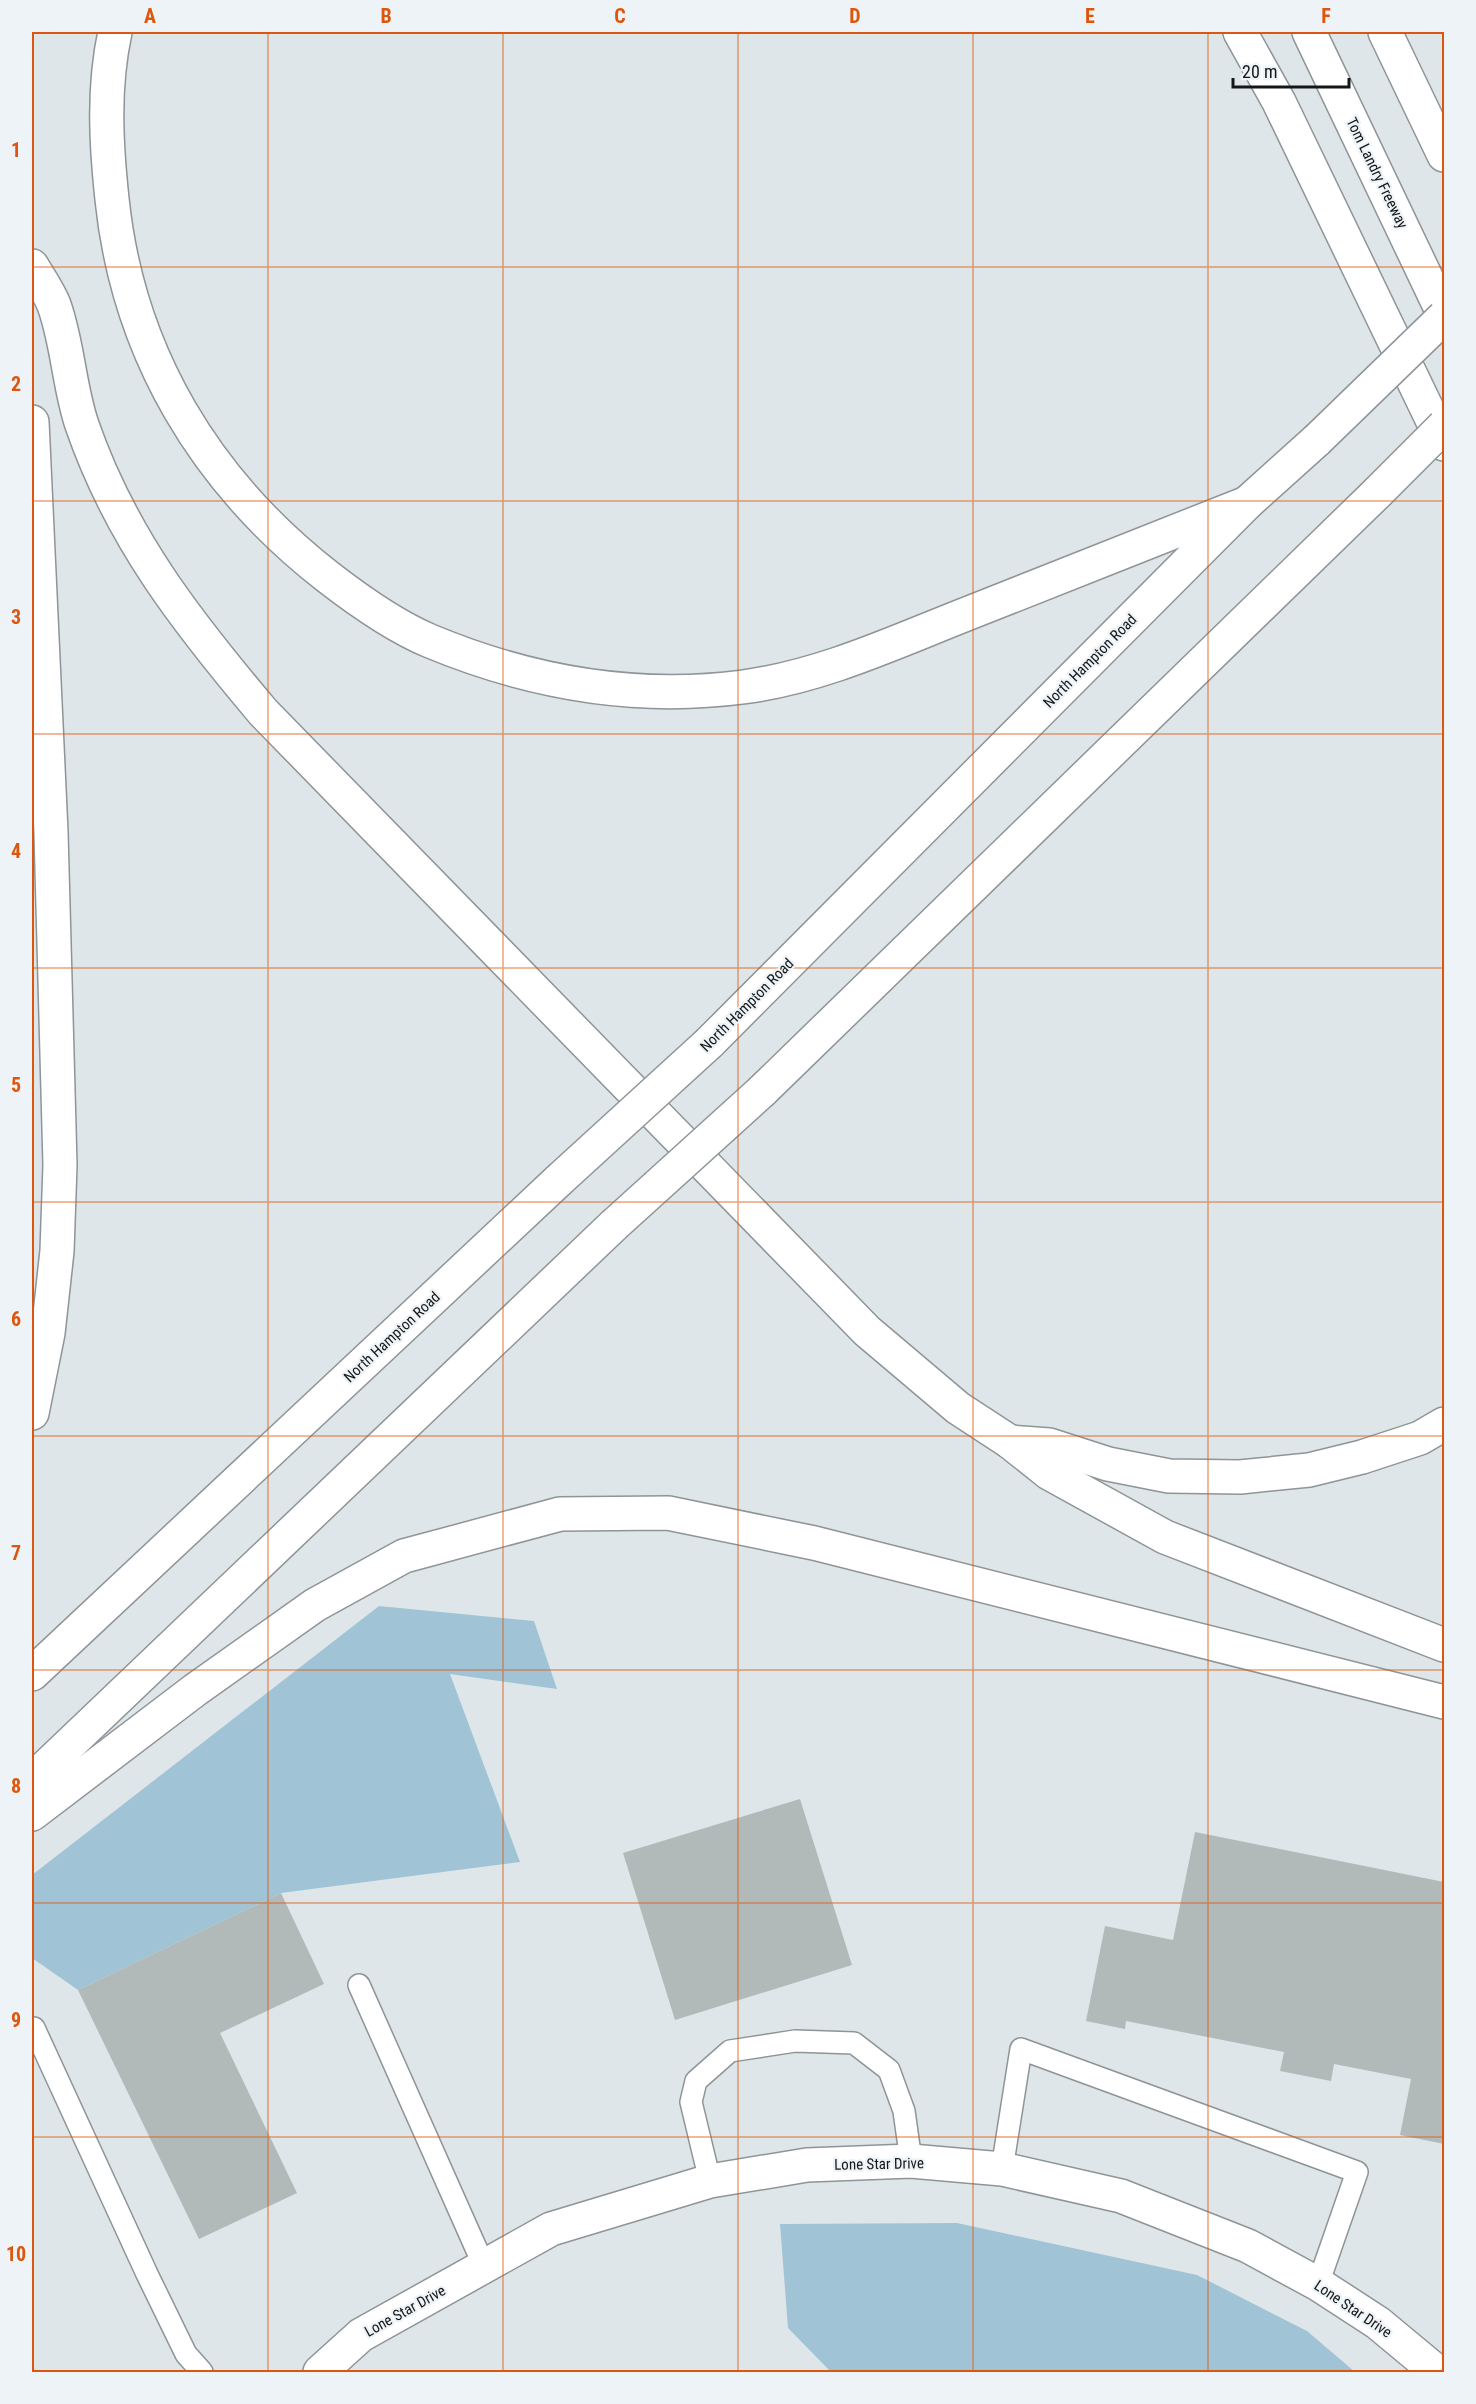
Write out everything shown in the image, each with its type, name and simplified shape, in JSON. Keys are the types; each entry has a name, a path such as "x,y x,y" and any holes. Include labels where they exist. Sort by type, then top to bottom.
{"main road":[{"path":"115,32 109,59 106,141 115,232 137,318 178,410 232,487 290,548 354,597 426,640 500,666 582,687 666,692 745,687 821,669 861,655 1247,503"},
{"path":"1240,32 1279,102 1444,444"},
{"name":"Tom Landry Freeway","path":"1309,32 1444,316"},
{"path":"1385,32 1444,155"},
{"path":"32,266 54,304 81,424 113,501 156,578 208,647 263,712 867,1331 949,1401 1010,1442 1049,1473 1165,1537 1444,1645"},
{"name":"North Hampton Road","path":"32,1674 559,1180 709,1043 1247,503 1317,440 1444,316"},
{"path":"32,422 51,832 60,1165 57,1251 48,1333 32,1413"},
{"path":"32,1780 614,1225 762,1090 1444,426"},
{"path":"1010,1442 1049,1445 1108,1464 1169,1476 1240,1477 1309,1470 1362,1457 1420,1438 1444,1424"},
{"path":"32,1814 195,1690 315,1605 404,1556 560,1514 668,1513 814,1543 1444,1702"},
{"name":"Lone Star Drive","path":"320,2373 361,2335 551,2229 710,2181 807,2165 911,2161 1002,2169 1121,2196 1248,2246 1318,2284 1378,2323 1437,2373"}],"lane":[{"path":"359,1985 484,2266"},
{"path":"34,2028 147,2274 186,2354 202,2373"},
{"path":"710,2181 691,2102 696,2081 730,2051 795,2041 854,2043 889,2070 904,2111 911,2161"},
{"path":"1002,2169 1021,2049 1357,2172 1318,2284"}],"shaded area":[{"path":"379,1606 534,1621 557,1689 450,1674 520,1862 281,1893 78,1990 32,1958 32,1875"},
{"path":"957,2223 1197,2275 1307,2331 1355,2372 831,2372 788,2328 780,2224"}],"building":[{"path":"800,1799 852,1965 675,2020 623,1853"},
{"path":"1195,1832 1444,1882 1444,2144 1400,2135 1411,2079 1334,2064 1331,2081 1280,2071 1284,2052 1126,2021 1125,2029 1086,2021 1105,1926 1173,1940"},
{"path":"281,1893 324,1984 220,2033 297,2193 199,2239 78,1990"}]}
